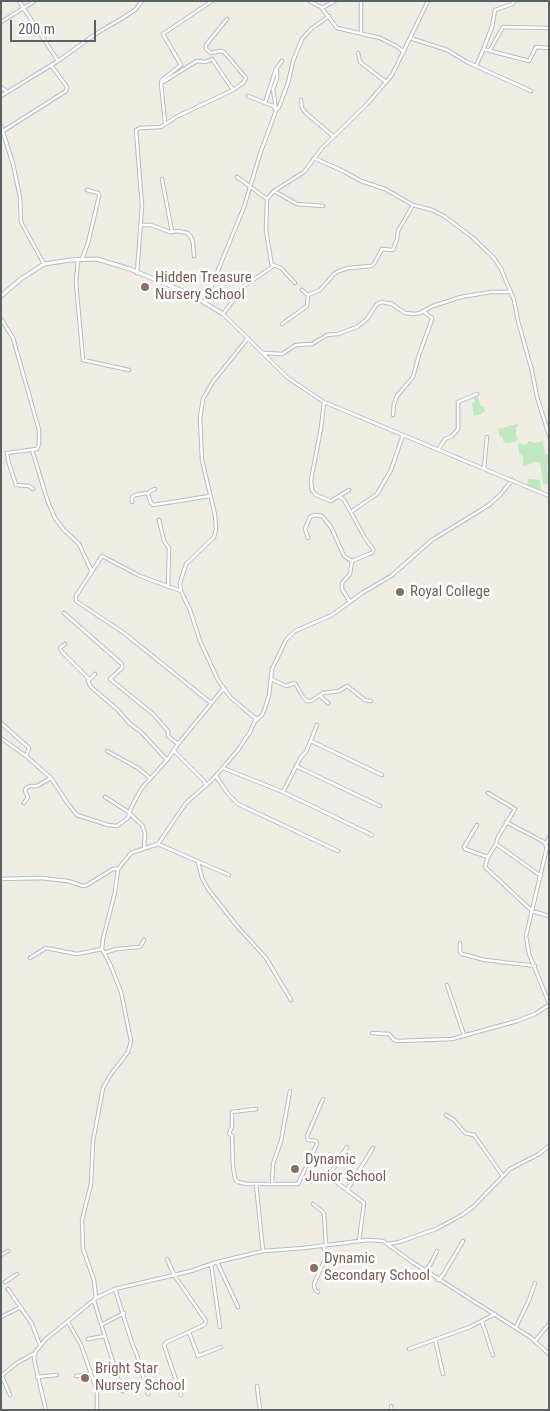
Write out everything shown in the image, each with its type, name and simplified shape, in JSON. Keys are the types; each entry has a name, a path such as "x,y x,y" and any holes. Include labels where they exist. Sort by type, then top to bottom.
{"street":[{"path":"19,1 58,62"},
{"path":"1,22 35,1"},
{"path":"1,96 58,62 97,33 135,10 142,1"},
{"path":"165,124 161,83 162,80 181,65 163,34 212,1"},
{"path":"309,1 318,4 337,28 380,38 404,52"},
{"path":"322,8 334,1"},
{"path":"361,1 362,34"},
{"path":"273,265 266,230 267,199 274,191 304,172 333,136 368,103 386,82 398,65 428,1"},
{"path":"476,66 492,27 494,10 516,1"},
{"path":"205,302 244,207 302,39 310,29 329,16"},
{"path":"137,273 141,192 136,130 140,128 162,127 203,103 233,90 243,83 246,78 224,52 211,53 206,49 206,45 227,19"},
{"path":"490,50 503,27 549,28"},
{"path":"410,38 446,50 531,91"},
{"path":"483,50 490,50 528,61 536,47 549,48"},
{"path":"358,53 360,62 386,82"},
{"path":"161,83 198,60 206,62 212,60 233,90"},
{"path":"265,103 277,68 282,61"},
{"path":"3,130 66,91 67,87 52,65"},
{"path":"276,110 273,89 277,68"},
{"path":"1,86 7,92"},
{"path":"248,96 273,106 276,110"},
{"path":"301,100 302,108 306,113 333,136"},
{"path":"1,126 13,164 20,196 22,222 44,264"},
{"path":"314,158 361,181 384,189 413,205 438,213 472,237 494,258 511,292 537,397 549,435"},
{"path":"237,177 267,199"},
{"path":"162,179 172,232"},
{"path":"87,190 97,192 99,196 88,244 80,259 76,283 83,360 129,370"},
{"path":"274,191 297,204 323,206"},
{"path":"308,296 320,290 339,271 348,268 371,266 382,249 392,250 398,231 413,205"},
{"path":"140,224 189,234 193,243 194,256"},
{"path":"1,296 21,279 44,264 80,259 107,261 168,284 205,302 223,314 288,378 324,402 549,496"},
{"path":"273,265 281,268 295,283"},
{"path":"223,314 243,287 273,265"},
{"path":"302,290 308,296"},
{"path":"262,353 282,354 296,345 310,344 327,335 338,334 357,327 367,319 377,304 382,302 392,304 408,314 418,314 433,306 461,297 495,291 511,292"},
{"path":"282,324 306,306 308,296"},
{"path":"394,415 394,404 413,377 419,355 432,322 432,318 423,311"},
{"path":"1,320 13,338 38,430 39,444 37,449 7,453 13,482 16,485 29,486 33,489"},
{"path":"248,338 207,391 203,399 200,418 202,460 215,515 215,533 214,537 186,564 182,576 181,591 190,610 209,663 224,688 238,704 255,718 255,721"},
{"path":"438,450 444,439 452,436 458,429 458,402 477,394"},
{"path":"324,402 311,485 313,494 328,500 349,490"},
{"path":"351,512 377,494 391,470 404,435"},
{"path":"484,468 487,438"},
{"path":"32,450 35,464 52,510 63,529 79,544 92,572"},
{"path":"122,1391 95,1300 94,1280 83,1249 82,1220 92,1184 93,1141 103,1088 128,1052 131,1041 120,992 110,964 102,949 115,892 118,869 128,856 158,844 186,803 216,776 250,732 255,721 262,715 265,708 269,695 272,670 286,640 295,631 332,615 351,603 362,593 392,576 420,550 441,534 489,505 512,480"},
{"path":"132,502 132,497 135,495 148,494 155,488"},
{"path":"148,494 153,505 210,496"},
{"path":"339,496 373,549 373,552 352,561"},
{"path":"308,538 305,529 310,516 322,516 331,527 344,556 352,561"},
{"path":"159,520 164,541 169,548 168,587"},
{"path":"181,591 140,576 102,556 76,596 76,601 124,633 211,703"},
{"path":"351,603 342,589 342,583 350,574 352,561"},
{"path":"64,613 122,664 122,668 110,679 153,714 168,731 168,736 178,744"},
{"path":"65,644 60,648 62,652 89,679 88,683 91,687 141,732 167,760"},
{"path":"89,679 95,674"},
{"path":"270,679 286,686 295,683 307,701 320,696 322,693 339,691 347,686 365,700 371,701"},
{"path":"1,738 26,756 51,778 77,815 117,826 128,818 141,789 167,760 224,688"},
{"path":"320,696 328,703"},
{"path":"1,723 29,748 26,756"},
{"path":"283,792 301,756 306,752 317,724"},
{"path":"311,741 382,774"},
{"path":"174,750 204,781 206,786"},
{"path":"107,751 138,768 150,778"},
{"path":"296,766 380,806"},
{"path":"223,768 283,792 372,835"},
{"path":"216,776 228,794 238,804 338,852"},
{"path":"24,803 28,797 25,792 26,788 37,786 51,778"},
{"path":"488,793 515,808 515,811 506,822 488,857 485,867 532,911 549,916"},
{"path":"105,797 142,825 145,833 144,848"},
{"path":"506,822 546,844"},
{"path":"477,825 464,847 488,857"},
{"path":"372,1034 389,1034 394,1040 398,1041 452,1039 517,1021 535,1014 549,1004 529,954 526,939 547,859 546,844 549,837"},
{"path":"158,844 229,875"},
{"path":"496,844 541,876"},
{"path":"198,862 203,881 208,889 236,925 266,958 291,1000"},
{"path":"1,879 41,878 83,886 118,869"},
{"path":"104,953 116,949 140,947 144,940"},
{"path":"460,943 460,952 462,954 485,960 535,966"},
{"path":"30,958 46,948 76,954 102,949"},
{"path":"447,985 464,1035"},
{"path":"272,1184 274,1164 290,1091"},
{"path":"256,1108 233,1112 232,1127 229,1133 232,1136 232,1166 235,1179 242,1183 298,1184 317,1144 308,1140 307,1136 323,1099"},
{"path":"446,1115 454,1120 464,1134 474,1135 503,1176"},
{"path":"387,1244 423,1234 462,1215 473,1208 510,1169 549,1146"},
{"path":"347,1147 330,1174 331,1178 364,1203 359,1241"},
{"path":"347,1190 372,1148"},
{"path":"256,1184 263,1251"},
{"path":"313,1204 324,1214 326,1257 314,1284 315,1290 318,1292"},
{"path":"46,1410 37,1376 35,1353 40,1345 95,1300 116,1289 263,1251 378,1240 387,1244 438,1280 495,1314 535,1341 548,1353"},
{"path":"438,1280 443,1275 463,1241"},
{"path":"1,1255 8,1251"},
{"path":"425,1271 437,1251"},
{"path":"167,1259 174,1275 205,1319 204,1325 164,1345 181,1394"},
{"path":"217,1262 238,1307"},
{"path":"211,1264 220,1327"},
{"path":"5,1282 17,1274"},
{"path":"516,1328 530,1300 535,1282"},
{"path":"8,1289 32,1324 40,1345"},
{"path":"116,1289 148,1394"},
{"path":"1,1317 20,1308"},
{"path":"103,1325 124,1313"},
{"path":"409,1349 482,1322 495,1314"},
{"path":"68,1322 81,1345 98,1394 97,1410"},
{"path":"482,1322 493,1355"},
{"path":"535,1341 549,1324"},
{"path":"189,1332 198,1356 221,1347"},
{"path":"88,1339 105,1336"},
{"path":"434,1339 443,1374"},
{"path":"10,1395 2,1376 17,1363 35,1353"},
{"path":"76,1376 91,1374"},
{"path":"37,1376 57,1375"},
{"path":"257,1386 260,1410"}],"green space":[{"path":"478,396 485,413 482,411 482,414 474,416 472,403 475,402 473,397"},
{"path":"519,425 516,427 518,439 515,442 506,443 503,441 498,429"},
{"path":"529,441 536,443 543,441 545,454 549,454 549,465 547,465 549,484 543,484 540,463 535,462 523,466 523,456 519,454 518,443 526,445"},
{"path":"528,479 540,480 541,492 527,485"}],"place":[{"name":"Hidden Treasure Nursery School","path":"145,287"},
{"name":"Royal College","path":"400,592"},
{"name":"Dynamic Junior School","path":"295,1169"},
{"name":"Dynamic Secondary School","path":"314,1268"},
{"name":"Bright Star Nursery School","path":"85,1378"}]}
